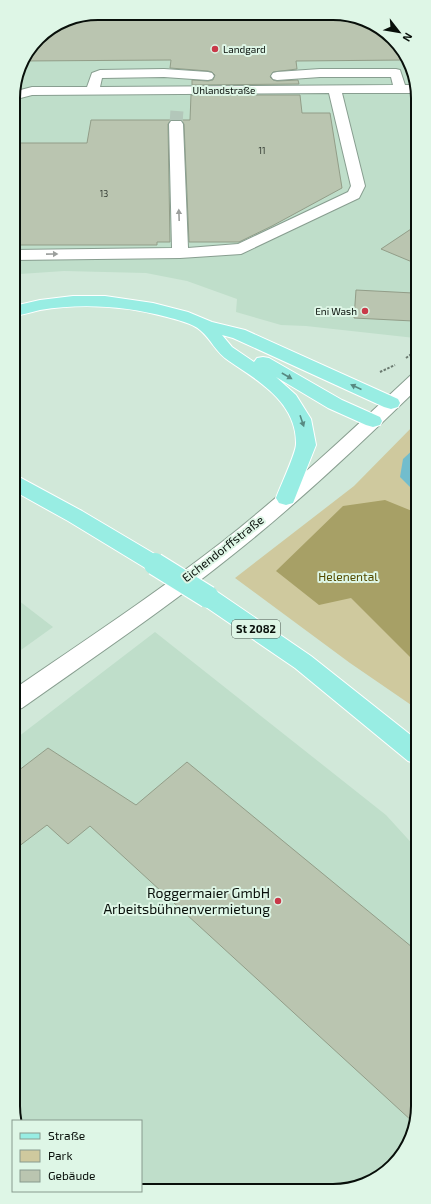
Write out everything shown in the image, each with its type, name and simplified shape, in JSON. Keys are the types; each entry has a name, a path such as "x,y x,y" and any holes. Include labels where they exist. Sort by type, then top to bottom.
{"main road":[{"path":"20,310 40,305 73,301 105,301 153,308 182,316 206,326 239,334 391,403"},
{"path":"206,326 251,356 335,404 373,421"},
{"path":"206,326 226,351 264,376 290,399 302,419 306,445 286,498"},
{"path":"20,478 32,493"},
{"name":"St 2082","path":"20,486 74,516 208,597 303,662 411,749"}],"street":[{"path":"264,77 320,73 396,73 406,71"},
{"path":"92,91 96,76 100,74 164,73 224,77"},
{"path":"396,73 400,90"},
{"name":"Uhlandstraße","path":"21,88 32,91"},
{"name":"Uhlandstraße","path":"20,94 32,91 410,89"},
{"path":"177,104 178,90"},
{"path":"20,255 180,254 241,249 354,195 358,186 335,90"},
{"path":"176,124 180,254"},
{"name":"Eichendorffstraße","path":"20,697 125,624 222,552 373,421 411,385"}],"path":[{"path":"358,388 366,379 402,362 411,355"}],"shaded area":[{"path":"93,20 333,20 353,23 372,30 379,35 379,52 396,52 407,73 411,93 411,338 306,326 281,325 236,312 237,299 187,281 146,273 64,271 20,274 20,93 23,78 30,59 47,39 59,30 68,26"},
{"path":"20,602 53,627 20,651"},
{"path":"155,632 386,815 411,842 411,1111 407,1131 403,1140 392,1157 380,1168 363,1178 333,1184 142,1184 142,1120 22,1120 20,1111 20,735"}],"green space":[{"name":"Helenental","path":"411,428 411,705 350,663 235,578 354,486"},
{"path":"385,500 411,511 411,658 351,598 319,605 276,571 343,506"}],"water":[{"path":"411,452 411,488 400,477 403,459"}],"building":[{"name":"Landgard","path":"93,20 343,21 372,30 379,35 379,52 396,52 401,60 296,61 297,69 273,72 270,77 277,81 298,80 299,84 192,85 192,80 213,80 215,75 208,71 170,68 171,60 29,61 39,47 59,30 78,23"},
{"path":"191,95 300,95 302,113 330,113 342,188 239,242 189,242 184,124 181,120 190,120"},
{"path":"91,120 171,120 168,124 170,242 157,242 157,245 20,245 20,143 87,143"},
{"path":"411,229 411,262 381,249"},
{"path":"356,290 411,293 411,321 354,318"},
{"path":"48,748 136,805 187,762 411,946 411,1111 409,1119 90,826 68,844 47,825 20,845 20,769"}],"tunnel":[{"path":"176,124 177,110"}],"place":[{"name":"Landgard","path":"215,49"},
{"name":"Eni Wash","path":"365,311"},
{"name":"Roggermaier GmbH Arbeitsbühnenvermietung","path":"278,901"}]}
